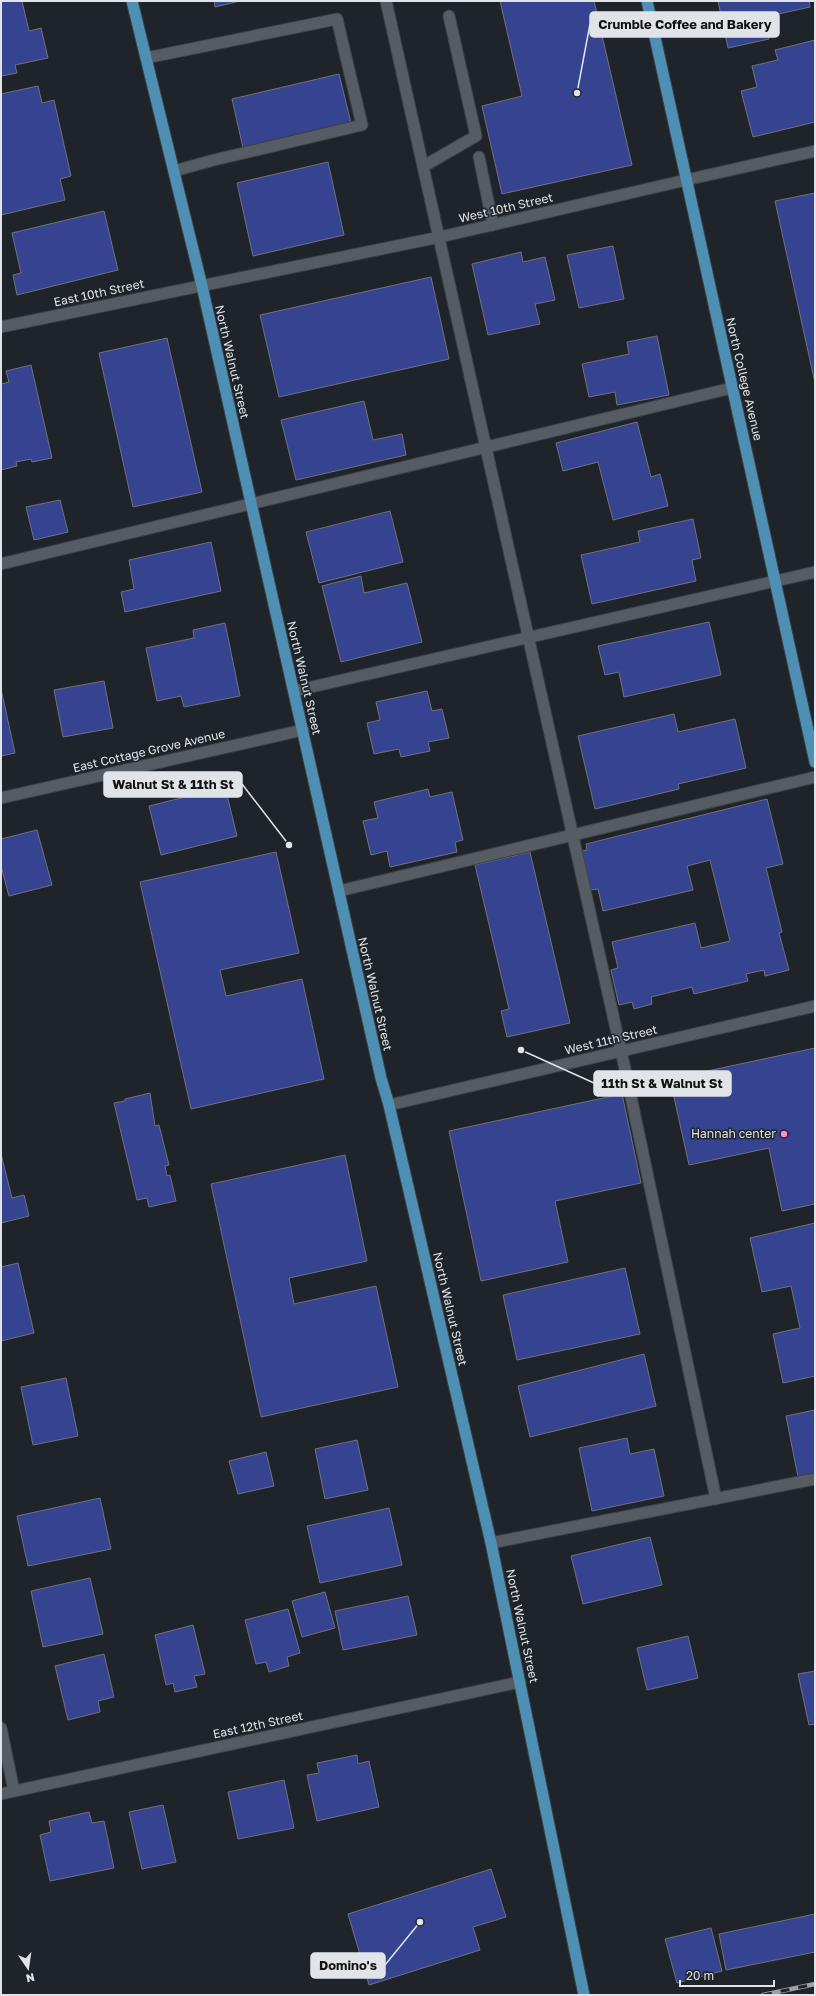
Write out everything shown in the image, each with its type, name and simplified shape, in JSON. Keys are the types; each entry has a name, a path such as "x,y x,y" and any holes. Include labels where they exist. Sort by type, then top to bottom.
{"main road":[{"name":"North Walnut Street","path":"132,1 202,286 381,1078 389,1105 491,1543 584,1995"},
{"name":"North College Avenue","path":"647,1 815,762"}],"street":[{"path":"386,1 440,237 620,1051 716,1498"},
{"path":"424,166 476,136 449,16"},
{"path":"146,58 337,19 362,125 174,171"},
{"name":"West 10th Street","path":"202,286 440,237 815,151"},
{"path":"479,157 493,225"},
{"name":"East 10th Street","path":"1,327 202,286"},
{"path":"1,564 732,388"},
{"path":"294,691 815,572"},
{"name":"East Cottage Grove Avenue","path":"1,798 303,730"},
{"path":"339,891 815,777"},
{"name":"West 11th Street","path":"389,1105 815,1006"},
{"path":"491,1543 815,1479"},
{"name":"East 12th Street","path":"1,1794 520,1682"},
{"path":"1,1728 14,1791"}],"building":[{"path":"1,1 22,1 29,31 41,28 48,58 15,65 17,73 1,76"},
{"path":"214,1 240,1 215,7"},
{"path":"500,1 594,1 632,165 502,194 482,106 522,96"},
{"path":"718,1 809,1 810,7 765,17 769,39 728,48"},
{"path":"815,40 815,122 753,137 741,91 757,87 752,66 778,60 775,50"},
{"path":"339,74 351,123 243,148 232,99"},
{"path":"38,86 42,103 54,100 71,176 60,179 65,200 1,215 1,94"},
{"path":"328,162 344,235 253,256 237,183"},
{"path":"815,193 815,383 775,201"},
{"path":"104,211 118,270 17,295 13,275 21,273 12,233"},
{"path":"613,246 624,299 579,308 567,255"},
{"path":"521,252 523,262 545,257 555,300 535,304 540,324 488,335 472,264"},
{"path":"431,277 449,359 279,397 260,315"},
{"path":"657,336 669,395 617,405 615,392 589,397 582,364 629,354 627,342"},
{"path":"167,338 202,492 133,507 99,353"},
{"path":"31,365 52,458 32,462 31,459 16,462 17,466 1,470 1,378 2,384 9,382 6,371"},
{"path":"364,401 373,440 402,434 406,455 296,480 281,420"},
{"path":"637,422 651,477 660,474 668,506 613,520 598,462 563,471 556,443"},
{"path":"60,500 68,532 34,540 26,507"},
{"path":"390,511 403,562 319,583 306,532"},
{"path":"693,519 701,558 692,560 696,581 592,604 581,555 640,542 638,531"},
{"path":"211,542 221,591 125,612 121,592 134,589 129,560"},
{"path":"361,576 364,593 407,583 422,642 341,662 322,586"},
{"path":"709,622 721,675 624,697 619,672 605,675 598,646"},
{"path":"225,623 240,696 184,707 181,696 157,701 146,648 194,638 193,630"},
{"path":"104,681 113,728 63,737 54,690"},
{"path":"1,689 15,753 1,756"},
{"path":"427,691 432,711 442,709 449,738 428,742 430,751 401,757 399,749 374,754 367,723 380,720 376,702"},
{"path":"674,714 678,732 735,719 746,768 678,784 679,789 595,809 578,736"},
{"path":"225,787 237,836 161,855 149,806"},
{"path":"428,789 430,797 452,792 463,840 455,842 457,852 390,867 387,851 371,855 363,821 378,818 374,802"},
{"path":"767,799 783,864 766,868 782,932 779,933 789,970 765,976 764,970 746,974 748,981 694,994 692,987 651,997 652,1004 634,1009 632,1002 619,1005 611,970 618,968 612,942 695,923 701,948 730,941 710,860 687,866 693,890 603,911 598,889 591,890 582,851 587,850 586,844"},
{"path":"37,830 52,885 9,896 1,866 1,839"},
{"path":"276,852 299,953 220,970 226,996 302,979 324,1079 191,1109 140,882"},
{"path":"530,852 570,1023 507,1037 501,1011 509,1009 475,865"},
{"path":"815,1048 815,1204 782,1211 769,1148 689,1165 670,1079"},
{"path":"150,1093 155,1126 159,1125 169,1165 165,1166 167,1176 170,1175 176,1201 149,1207 147,1198 137,1200 114,1103"},
{"path":"622,1094 641,1183 555,1201 568,1262 481,1281 449,1131"},
{"path":"1,1154 12,1198 24,1195 29,1216 1,1223"},
{"path":"345,1155 367,1261 289,1278 294,1304 376,1286 398,1387 261,1417 211,1184"},
{"path":"815,1223 815,1376 783,1383 773,1334 800,1328 791,1286 762,1292 750,1238"},
{"path":"18,1263 34,1333 1,1341 1,1267"},
{"path":"625,1268 640,1334 517,1360 503,1295"},
{"path":"644,1354 656,1406 530,1437 518,1386"},
{"path":"66,1378 78,1436 33,1445 21,1387"},
{"path":"815,1410 815,1474 798,1477 786,1416"},
{"path":"627,1438 630,1454 654,1449 664,1496 592,1511 579,1448"},
{"path":"357,1440 368,1490 325,1499 315,1449"},
{"path":"266,1452 274,1486 238,1494 229,1461"},
{"path":"100,1498 111,1549 28,1566 17,1516"},
{"path":"389,1508 402,1565 320,1583 307,1526"},
{"path":"650,1537 662,1585 583,1604 571,1556"},
{"path":"90,1578 103,1634 43,1647 31,1591"},
{"path":"325,1592 335,1628 302,1637 292,1601"},
{"path":"408,1596 417,1635 343,1650 335,1611"},
{"path":"288,1609 300,1653 287,1657 289,1666 269,1672 266,1662 256,1664 245,1620"},
{"path":"193,1625 205,1674 194,1676 197,1687 175,1692 173,1683 166,1685 155,1635"},
{"path":"688,1636 698,1678 647,1690 637,1648"},
{"path":"104,1654 114,1697 98,1701 100,1712 68,1720 55,1666"},
{"path":"815,1671 815,1724 809,1725 798,1674"},
{"path":"357,1755 358,1764 369,1761 379,1807 317,1821 307,1775 319,1773 317,1763"},
{"path":"284,1780 294,1828 238,1839 228,1792"},
{"path":"163,1805 176,1862 142,1869 129,1812"},
{"path":"89,1812 92,1823 104,1821 114,1868 50,1881 40,1835 51,1832 49,1821"},
{"path":"491,1869 506,1917 473,1927 480,1950 369,1985 348,1914"},
{"path":"815,1914 815,1952 726,1970 719,1934"},
{"path":"711,1928 722,1971 677,1983 665,1939"}],"railway":[{"path":"763,1995 815,1984"}],"place":[{"name":"Crumble Coffee and Bakery","path":"577,93"},
{"name":"Walnut St & 11th St","path":"289,845"},
{"name":"11th St & Walnut St","path":"521,1050"},
{"name":"Hannah center","path":"784,1134"},
{"name":"Domino's","path":"420,1922"}]}
